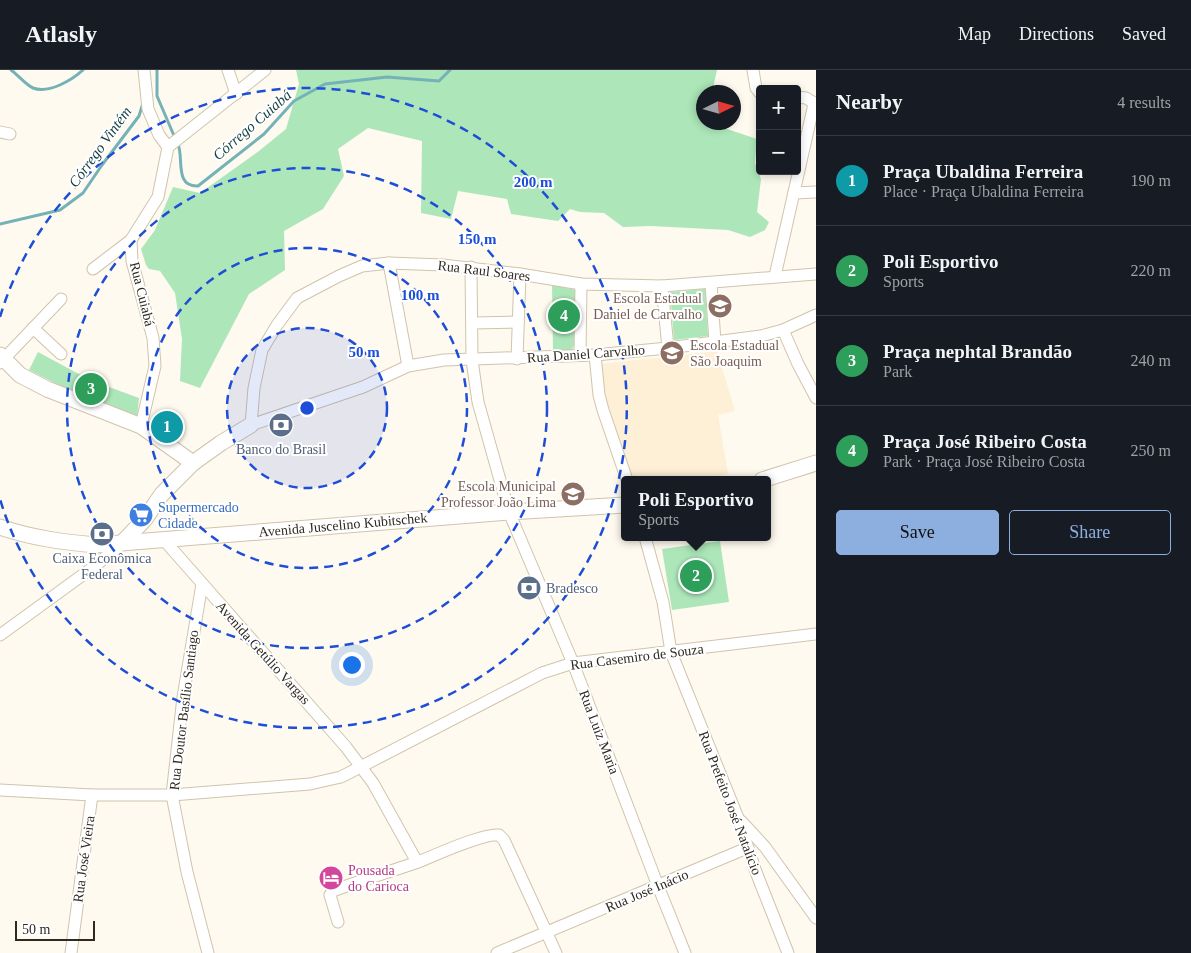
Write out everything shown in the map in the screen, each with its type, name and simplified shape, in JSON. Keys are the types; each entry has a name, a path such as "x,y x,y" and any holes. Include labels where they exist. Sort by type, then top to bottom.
{"main road":[{"path":"2,359 20,375 141,426 193,462"},
{"path":"122,543 145,519 162,494 193,462 252,425"},
{"path":"771,477 816,463"},
{"name":"Avenida Juscelino Kubitschek","path":"0,527 56,542 96,545 509,512 621,506"},
{"path":"145,519 164,540"}],"street":[{"path":"144,70 148,109 159,135 172,144"},
{"path":"228,70 236,94"},
{"path":"93,269 131,240 158,197 172,144 265,70"},
{"path":"754,70 756,88"},
{"path":"775,276 815,104 806,98 801,98"},
{"path":"794,193 816,192"},
{"name":"Rua Cuiabá","path":"131,240 132,261 153,338 155,366 141,426"},
{"path":"389,263 408,366"},
{"name":"Rua Raul Soares","path":"252,425 254,388 262,350 277,325 297,298 362,266 389,263 471,268 581,284 662,286 816,274"},
{"name":"Rua Luiz Maria","path":"471,268 472,360 478,402 509,512 573,663 685,953"},
{"path":"517,359 520,274"},
{"path":"711,283 715,342"},
{"path":"580,355 581,284"},
{"path":"662,286 668,348"},
{"path":"2,359 61,299"},
{"name":"Rua Daniel Carvalho","path":"252,425 364,387 408,366 444,360 595,355 668,348 761,336 783,330 816,315"},
{"path":"472,323 518,322"},
{"path":"33,328 61,354"},
{"path":"783,330 816,398"},
{"path":"595,355 603,410 626,476"},
{"name":"Avenida Getúlio Vargas","path":"164,540 346,747 373,783 417,862"},
{"name":"Rua Prefeito José Natalício","path":"646,541 664,602 671,652 738,818 747,848 788,953"},
{"path":"0,635 95,566 122,543"},
{"name":"Rua Doutor Basílio Santiago","path":"202,584 182,706 172,795 188,872 208,953"},
{"name":"Rua Casemiro de Souza","path":"0,790 172,795 310,784 341,778 542,673 573,663 816,634"},
{"name":"Rua José Vieira","path":"71,953 92,794"},
{"path":"738,818 765,847 816,918"},
{"path":"338,922 330,900 330,895 333,891 486,836 499,835 504,840 556,953"},
{"name":"Rua José Inácio","path":"546,933 747,848"},
{"path":"497,953 546,933"}],"shaded area":[{"path":"717,351 735,411 718,415 728,474 717,476 631,476 605,396 601,364"}],"green space":[{"path":"296,70 717,70 714,85 696,85 696,130 730,130 756,139 756,175 760,175 761,179 757,212 769,222 765,230 750,237 728,230 651,226 623,227 604,213 580,212 570,209 558,221 511,214 507,199 458,191 451,219 421,213 422,141 368,128 338,149 344,176 323,209 284,231 285,270 249,294 200,388 180,381 182,339 175,293 160,271 149,269 141,249 155,230 173,187 200,193 259,151 286,129 299,84"},
{"path":"552,285 576,290 575,343 571,352 553,352"},
{"path":"705,289 708,336 674,340 670,292"},
{"path":"38,352 90,380 139,398 137,418 85,398 29,370"},
{"path":"720,541 729,602 672,610 662,549"}],"waterway":[{"name":"Córrego Cuiabá","path":"11,70 30,87 39,89 53,88 60,85 83,70"},
{"name":"Córrego Cuiabá","path":"157,70 157,96 175,138"},
{"name":"Córrego Cuiabá","path":"178,144 183,177 190,185 198,186 264,134 294,101 325,84 387,77 439,81 450,70"},
{"name":"Córrego Vintém","path":"0,224 60,210 83,193 139,116 143,103"}],"place":[{"name":"Escola Estadual Daniel de Carvalho","path":"720,306"},
{"name":"Praça José Ribeiro Costa","path":"564,316"},
{"name":"Escola Estadual São Joaquim","path":"672,353"},
{"name":"Praça nephtal Brandão","path":"91,389"},
{"name":"Banco do Brasil","path":"281,425"},
{"name":"Praça Ubaldina Ferreira","path":"167,427"},
{"name":"Escola Municipal Professor João Lima","path":"573,494"},
{"name":"Supermercado Cidade","path":"141,515"},
{"name":"Caixa Econômica Federal","path":"102,534"},
{"name":"Poli Esportivo","path":"696,576"},
{"name":"Bradesco","path":"529,588"},
{"name":"Pousada do Carioca","path":"331,878"}]}
